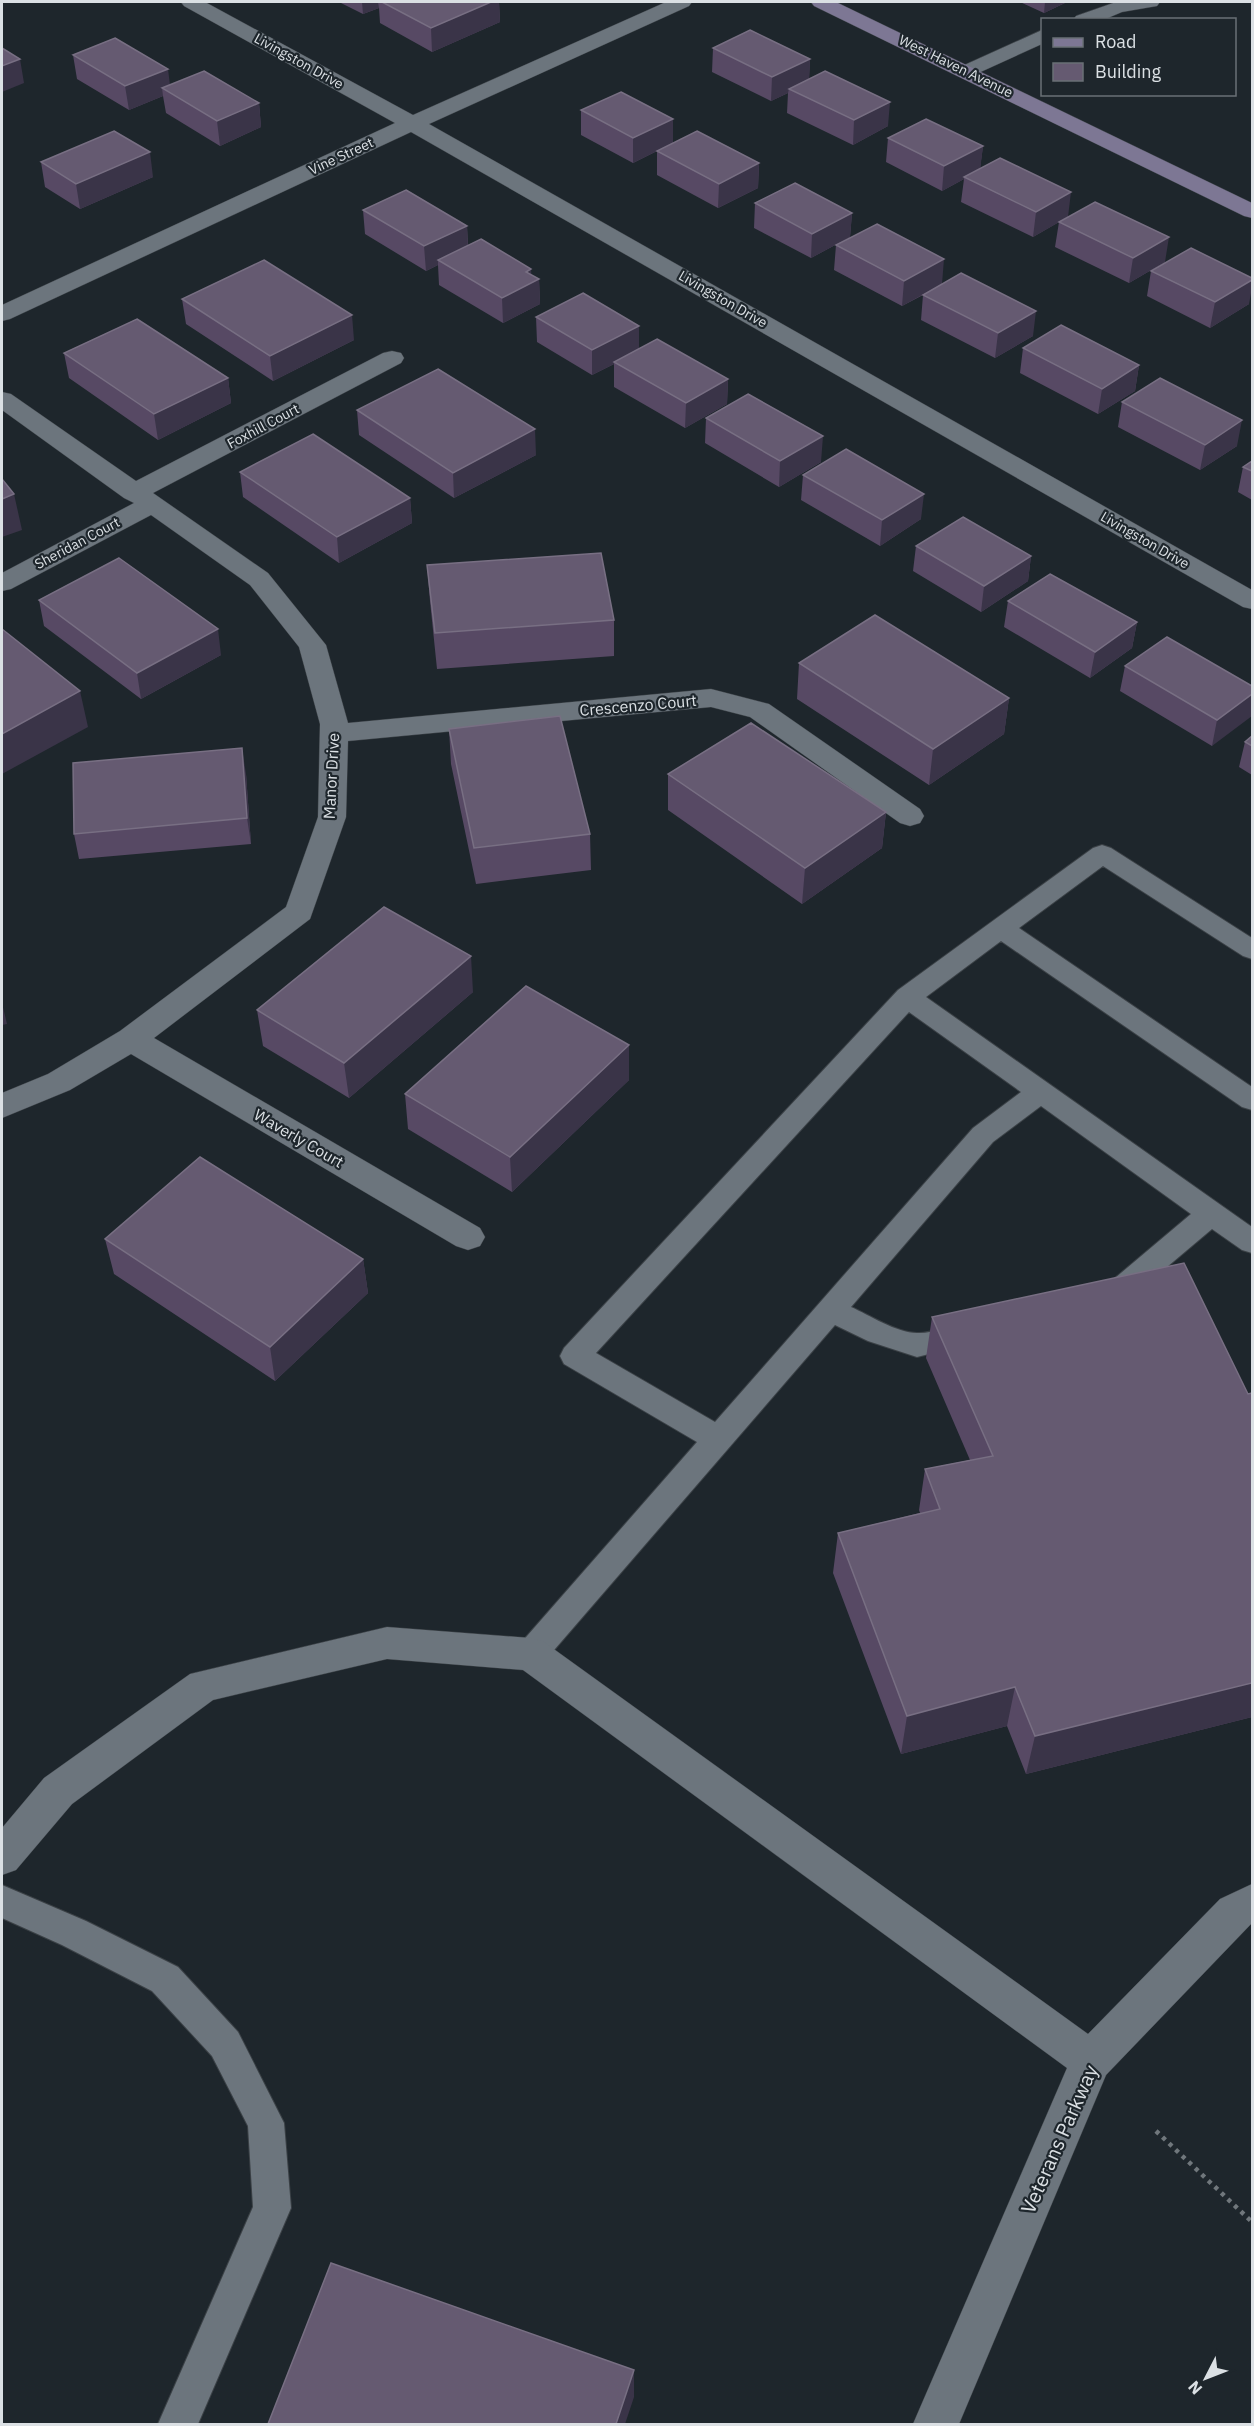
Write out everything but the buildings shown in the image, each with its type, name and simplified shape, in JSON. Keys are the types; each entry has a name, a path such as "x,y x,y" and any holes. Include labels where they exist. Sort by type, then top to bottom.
{"street":[{"name":"Livingston Drive","path":"191,2 412,123 1252,600"},
{"name":"Vine Street","path":"2,314 412,123 681,2"},
{"name":"West Haven Avenue","path":"821,2 1252,211"},
{"path":"1088,18 1118,7 1150,2"},
{"path":"967,71 1041,36"},
{"name":"Foxhill Court","path":"142,499 392,358"},
{"name":"Manor Drive","path":"2,399 259,579 312,645 334,724 332,817 299,912 131,1039 59,1082 2,1106"},
{"name":"Sheridan Court","path":"2,583 142,499"},
{"name":"Crescenzo Court","path":"334,732 711,698 759,710 909,816"},
{"name":"Waverly Court","path":"131,1039 468,1237"},
{"path":"2,1857 58,1791 202,1686 387,1643 531,1653 1091,2061"},
{"name":"Veterans Parkway","path":"936,2424 1091,2061 1234,1912 1252,1903"}],"lane":[{"path":"718,1439 575,1356 907,997 1102,854 1252,950"},
{"path":"1001,928 1252,1100"},
{"path":"907,997 1252,1242"},
{"path":"531,1653 983,1135 1040,1092"},
{"path":"1082,1309 1104,1304 1211,1213"},
{"path":"831,1310 878,1333 916,1345 994,1328"},
{"path":"2,1901 74,1933 165,1979 225,2044 266,2122 272,2208 178,2424"}],"path":[{"path":"1156,2131 1252,2223"}]}
